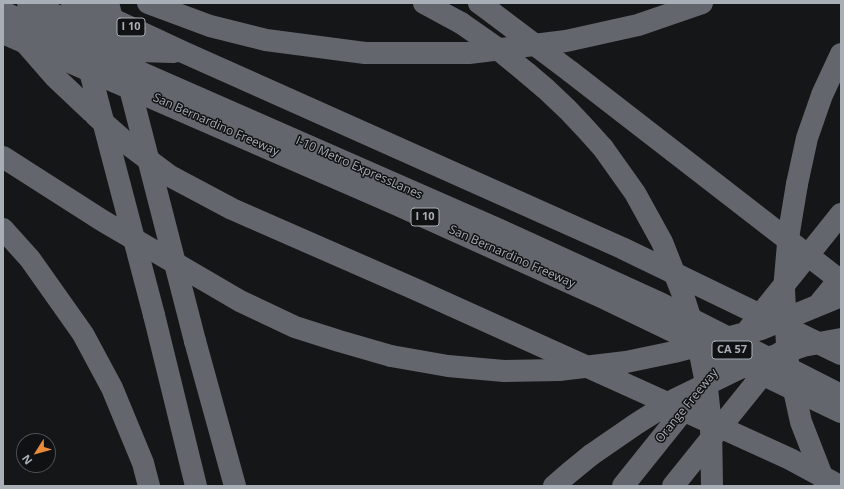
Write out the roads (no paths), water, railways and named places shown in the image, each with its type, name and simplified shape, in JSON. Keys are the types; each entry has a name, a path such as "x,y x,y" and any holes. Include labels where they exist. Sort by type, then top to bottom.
{"highway":[{"path":"28,3 139,51 183,52"},
{"path":"72,3 154,315 196,486"},
{"name":"I 10","path":"78,3 183,52 622,248 836,347"},
{"path":"108,3 195,341 235,486"},
{"path":"148,3 210,26 266,40 365,53 469,53 566,41 638,25 702,3"},
{"path":"424,3 461,23 494,46 547,90 568,110 603,148 635,193 662,242 683,295 697,340 707,388 711,426 712,486"},
{"path":"487,9 571,72 841,281"},
{"path":"3,11 21,38 55,77 130,146 170,176 232,209 417,290 643,392 790,459 840,486"},
{"name":"I-10 Metro ExpressLanes","path":"3,11 500,230 662,304 841,395"},
{"name":"San Bernardino Freeway","path":"3,33 378,196 606,299 841,412"},
{"path":"826,486 801,422 788,363 784,290 789,232 807,138 822,95 841,54"},
{"path":"3,157 103,221 240,301 295,327 339,342 391,356 448,366 504,370 559,370 626,362 674,352 761,329 841,296"},
{"name":"Orange Freeway","path":"623,486 841,214"},
{"path":"3,229 30,259 83,334 112,388 143,463 149,486"},
{"path":"673,486 841,277"},
{"path":"554,486 591,455 636,424 674,400 742,367 803,346 836,347 841,364"}]}
